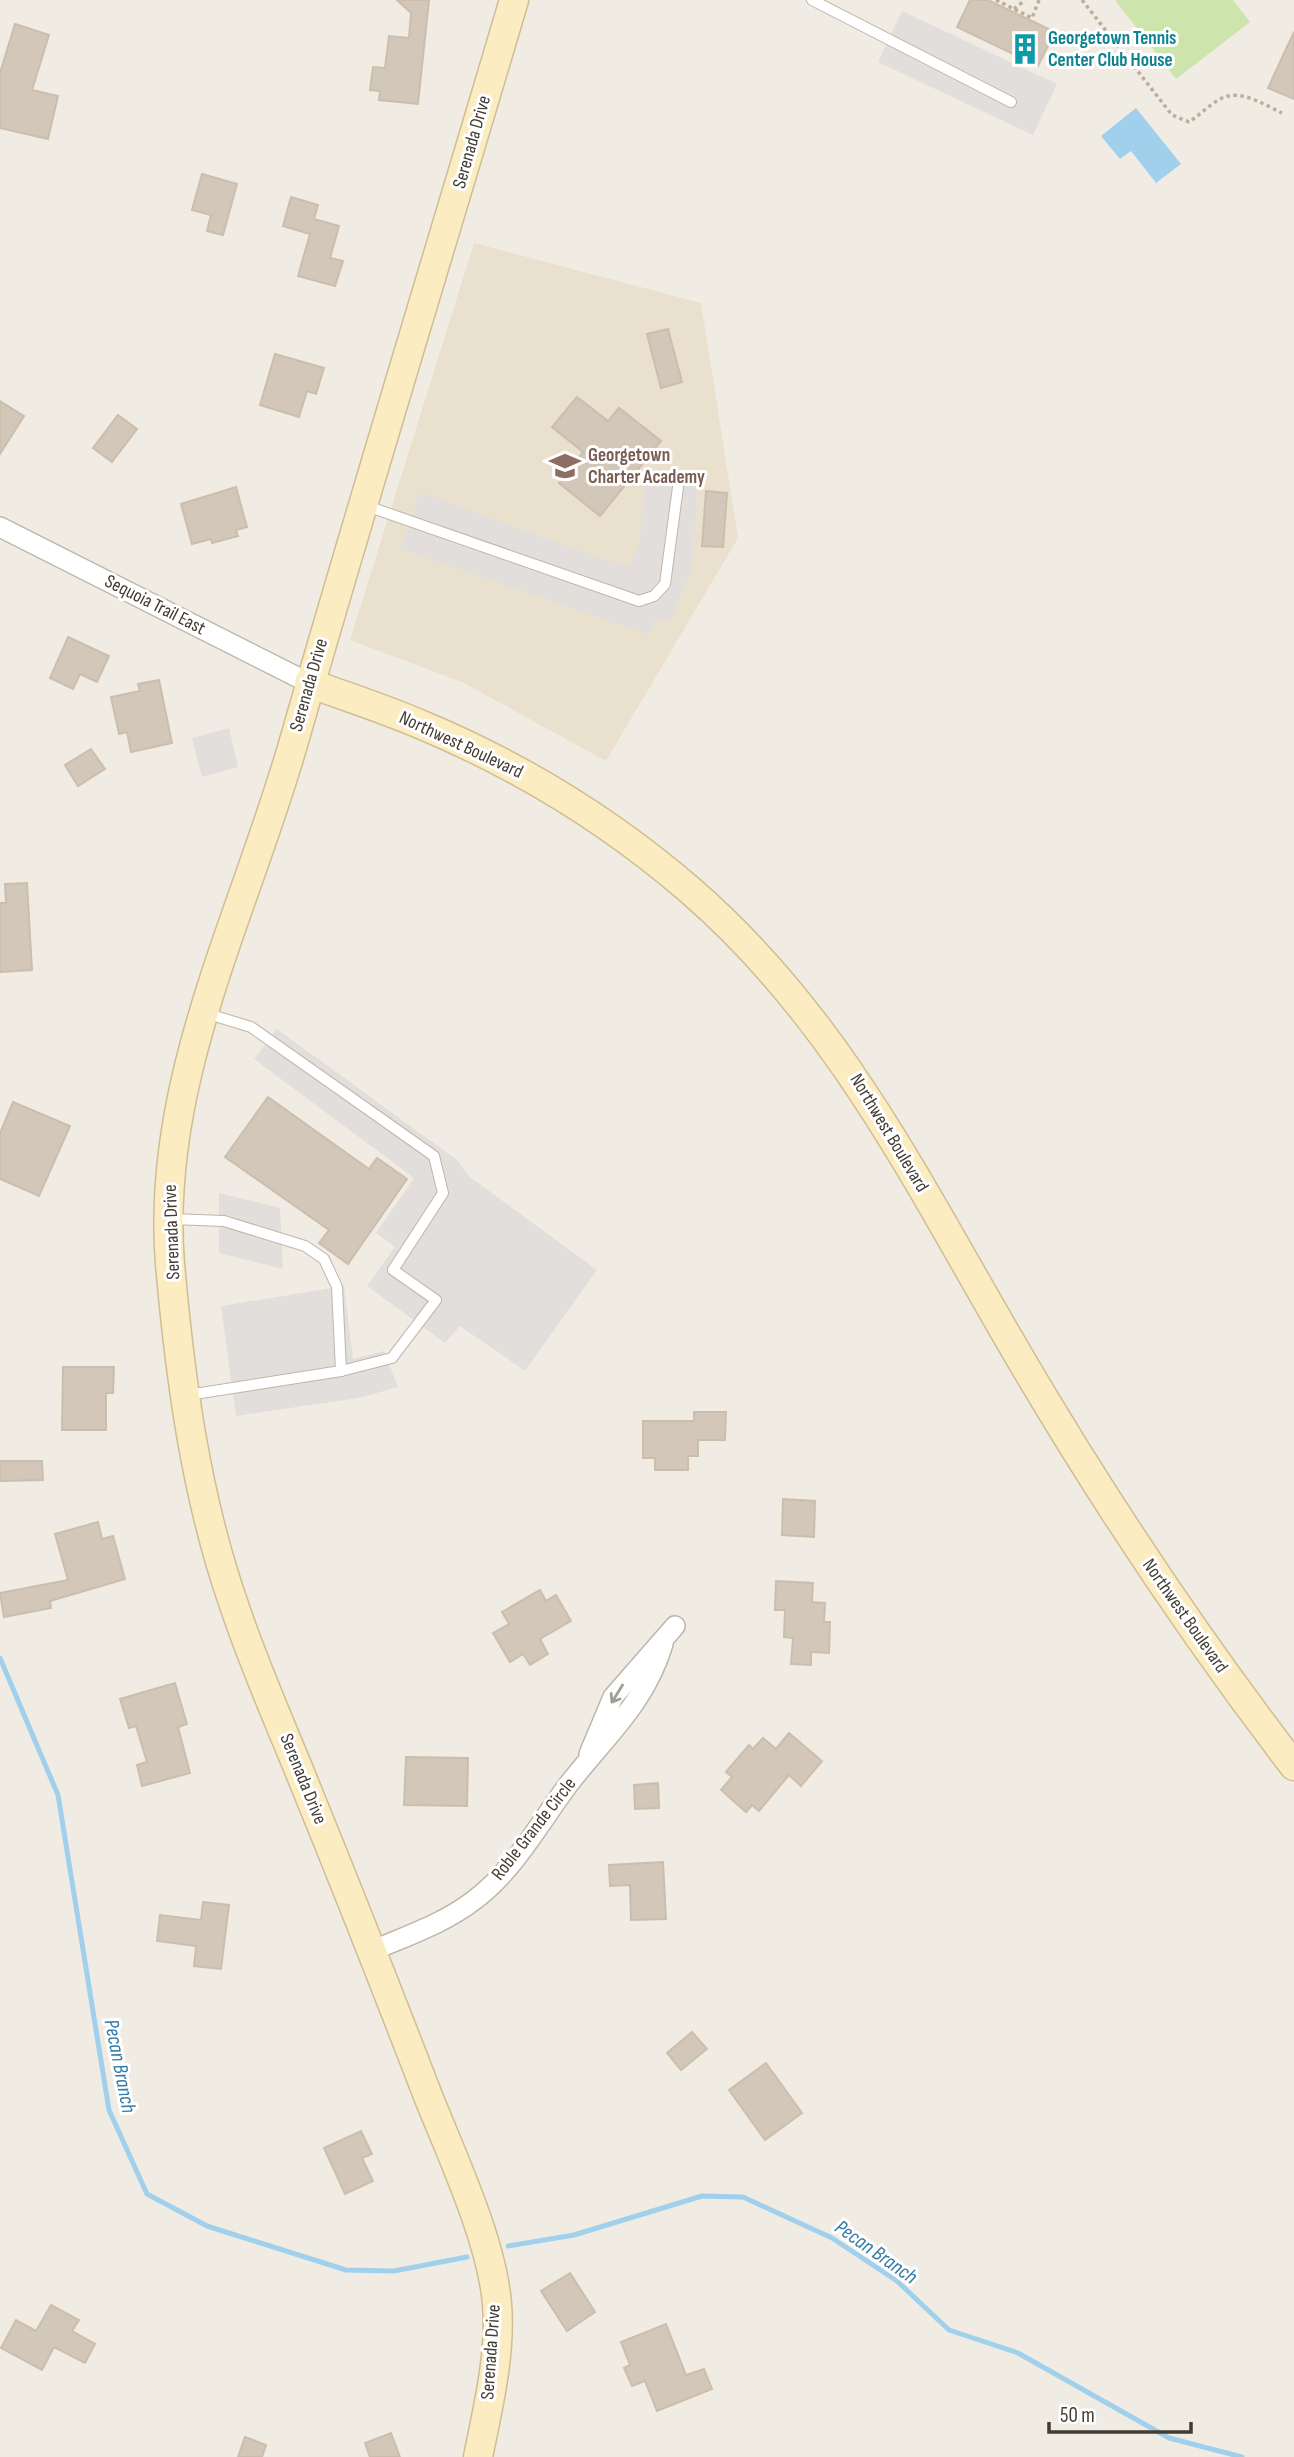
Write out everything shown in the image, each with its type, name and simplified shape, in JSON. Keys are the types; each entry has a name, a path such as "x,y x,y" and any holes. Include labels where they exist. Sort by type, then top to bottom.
{"street":[{"name":"Serenada Drive","path":"478,2457 497,2336 497,2305 492,2272 463,2186 372,1951 235,1609 199,1478 171,1268 168,1219 176,1122 186,1074 293,744 514,0"},
{"name":"Sequoia Trail East","path":"0,527 309,683"},
{"name":"Northwest Boulevard","path":"309,683 417,723 533,779 645,853 693,893 757,954 849,1068 1109,1503 1230,1680 1294,1766"},
{"name":"Roble Grande Circle","path":"372,1951 433,1925 476,1900 510,1865 584,1764 613,1697 641,1662 663,1644 675,1626"}],"lane":[{"path":"812,0 1011,102"},
{"path":"363,505 639,601 654,596 665,584 678,487"},
{"path":"187,1395 341,1371 392,1358 436,1300 393,1270 443,1193 434,1156 251,1027 205,1013"},
{"path":"168,1219 224,1221 305,1246 324,1259 337,1287 341,1371"}],"path":[{"path":"996,0 1032,18 1039,0"},
{"path":"1014,9 1025,0"},
{"path":"1082,0 1172,115 1180,120 1189,122 1222,99 1232,96 1241,96 1282,113"}],"shaded area":[{"path":"902,11 1057,84 1033,135 878,62"},
{"name":"Georgetown Charter Academy","path":"474,243 701,303 738,538 606,761 462,682 350,640"},
{"path":"699,474 692,566 671,622 657,617 649,635 401,549 420,492 602,559 629,566 640,542 644,479"},
{"path":"229,728 238,767 202,777 192,738"},
{"path":"277,1029 457,1160 470,1177 597,1270 525,1371 460,1326 445,1343 367,1286 395,1247 376,1233 414,1178 254,1059"},
{"path":"219,1193 280,1208 283,1269 219,1253"},
{"path":"344,1286 353,1359 384,1351 398,1387 359,1398 236,1416 221,1306"}],"green space":[{"path":"1115,0 1233,0 1250,22 1176,79"}],"water":[{"path":"1136,108 1181,164 1156,183 1131,151 1120,159 1101,136"}],"building":[{"path":"397,0 429,0 418,104 379,100 380,91 370,90 373,67 385,68 389,36 409,38 411,13"},
{"name":"Georgetown Tennis Center Club House","path":"970,0 988,0 1055,32 1038,66 957,27"},
{"path":"15,24 49,35 32,90 58,96 48,139 0,128 0,73"},
{"path":"1294,32 1294,99 1268,88"},
{"path":"202,174 237,184 223,235 207,231 211,215 192,210"},
{"path":"291,197 318,205 314,219 339,226 330,258 343,261 335,286 298,276 310,234 283,226"},
{"path":"668,329 682,382 661,388 647,334"},
{"path":"275,354 324,368 316,394 307,391 299,417 260,405"},
{"path":"577,397 608,421 619,408 661,441 600,516 559,483 583,452 552,427"},
{"path":"0,401 24,416 0,454"},
{"path":"118,415 137,429 112,462 93,448"},
{"path":"236,487 247,527 236,530 238,536 212,543 211,539 192,544 181,504"},
{"path":"706,491 727,493 723,547 702,546"},
{"path":"68,637 109,656 97,682 80,674 73,689 50,678"},
{"path":"159,680 172,743 131,752 127,732 119,734 111,697 140,691 138,684"},
{"path":"91,749 105,769 78,786 65,765"},
{"path":"27,883 32,970 0,972 0,903 6,903 5,884"},
{"path":"268,1097 369,1169 377,1158 407,1179 348,1264 319,1243 329,1230 225,1157"},
{"path":"13,1102 70,1126 39,1196 0,1179 0,1133"},
{"path":"63,1367 114,1367 113,1393 106,1393 106,1430 62,1430"},
{"path":"694,1412 726,1412 725,1440 698,1440 698,1456 688,1456 688,1470 655,1470 655,1458 643,1458 643,1421 694,1421"},
{"path":"0,1461 42,1461 43,1480 0,1481"},
{"path":"783,1499 815,1501 814,1537 782,1535"},
{"path":"98,1522 102,1539 113,1536 125,1579 50,1601 51,1608 4,1617 0,1593 68,1580 55,1534"},
{"path":"776,1581 813,1583 812,1602 825,1603 824,1622 830,1622 829,1653 811,1652 811,1665 791,1664 793,1638 784,1637 785,1610 775,1610"},
{"path":"540,1590 546,1601 556,1595 571,1621 540,1639 548,1654 530,1665 523,1654 510,1662 493,1633 509,1624 502,1612"},
{"path":"175,1683 187,1724 178,1727 190,1773 142,1786 137,1765 147,1762 136,1726 129,1728 120,1699"},
{"path":"789,1733 822,1761 801,1786 789,1775 759,1811 752,1805 746,1812 721,1790 732,1777 726,1772 749,1745 753,1749 763,1738 776,1749"},
{"path":"406,1757 468,1758 467,1806 404,1805"},
{"path":"658,1783 659,1808 635,1809 634,1785"},
{"path":"663,1862 666,1919 631,1920 630,1885 610,1886 609,1865"},
{"path":"203,1902 229,1905 221,1969 194,1966 196,1946 157,1941 160,1915 201,1920"},
{"path":"692,2032 707,2049 681,2070 667,2053"},
{"path":"766,2063 802,2113 765,2140 729,2090"},
{"path":"361,2131 372,2154 362,2158 373,2181 345,2194 324,2148"},
{"path":"570,2273 595,2312 567,2331 541,2291"},
{"path":"51,2305 79,2320 72,2331 95,2344 85,2363 54,2347 42,2370 1,2348 16,2320 36,2331"},
{"path":"666,2324 686,2375 704,2369 712,2389 657,2411 645,2381 632,2386 624,2368 630,2365 621,2342"},
{"path":"391,2433 400,2457 370,2457 365,2443"},
{"path":"245,2437 266,2445 262,2457 238,2457"}],"waterway":[{"name":"Pecan Branch","path":"0,1658 58,1795 109,2110 147,2194 207,2226 346,2270 394,2271 467,2257"},
{"name":"Pecan Branch","path":"508,2246 574,2235 702,2196 743,2197 832,2238 897,2281 949,2330 1018,2353 1169,2438 1242,2457"}],"place":[{"name":"Georgetown Tennis Center Club House","path":"1025,49"},
{"name":"Georgetown Charter Academy","path":"565,466"}]}
